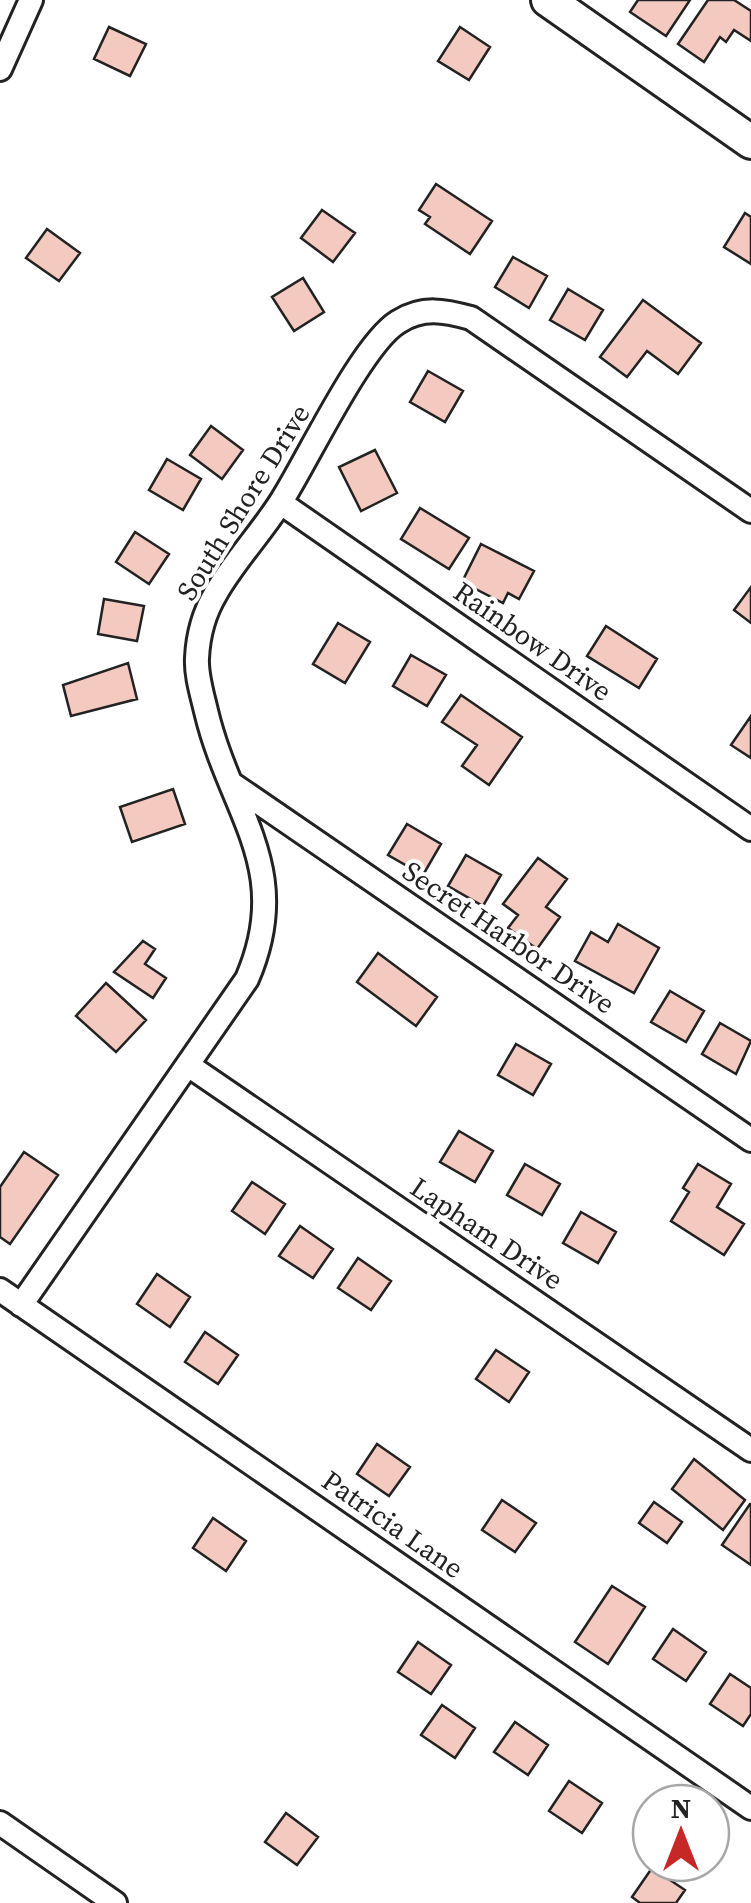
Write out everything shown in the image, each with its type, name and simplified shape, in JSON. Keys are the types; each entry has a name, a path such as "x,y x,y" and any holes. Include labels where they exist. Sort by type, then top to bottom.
{"street":[{"path":"0,69 30,0"},
{"path":"548,0 751,142"},
{"name":"South Shore Drive","path":"21,1305 247,979 262,944 265,883 211,732 201,692 196,661 202,624 216,593 281,503 374,347 395,323 420,311 442,310 471,318 751,511"},
{"name":"Rainbow Drive","path":"281,503 751,829"},
{"name":"Secret Harbor Drive","path":"232,784 751,1140"},
{"name":"Lapham Drive","path":"188,1065 751,1450"},
{"name":"Patricia Lane","path":"0,1290 751,1808"},
{"path":"0,1823 115,1903"}],"building":[{"path":"638,0 690,0 666,36 630,12"},
{"path":"708,0 734,0 751,11 751,41 734,30 726,42 720,37 704,62 678,44"},
{"path":"109,27 146,44 130,76 94,59"},
{"path":"460,27 490,47 469,80 438,61"},
{"path":"436,184 492,221 470,254 425,224 430,217 419,210"},
{"path":"322,210 355,233 333,262 301,238"},
{"path":"745,213 751,217 751,264 724,247"},
{"path":"47,229 80,253 59,281 26,258"},
{"path":"513,257 547,276 529,308 495,287"},
{"path":"303,278 324,312 294,331 272,297"},
{"path":"568,289 603,310 585,340 550,320"},
{"path":"643,300 701,343 678,374 647,351 627,377 600,357"},
{"path":"428,371 463,391 445,422 410,402"},
{"path":"211,426 243,450 222,479 190,455"},
{"path":"375,450 397,493 361,511 339,467"},
{"path":"167,459 201,479 183,510 149,490"},
{"path":"420,508 469,538 449,569 401,539"},
{"path":"135,532 169,554 149,584 116,562"},
{"path":"481,544 534,571 519,599 508,593 503,603 462,582"},
{"path":"751,587 751,623 734,610"},
{"path":"104,599 144,606 137,641 98,634"},
{"path":"338,623 370,642 345,683 313,664"},
{"path":"606,626 657,659 639,688 587,656"},
{"path":"411,655 446,675 427,706 393,686"},
{"path":"128,663 137,699 71,716 63,685"},
{"path":"461,695 522,737 489,785 462,766 477,745 442,722"},
{"path":"751,716 751,758 731,745"},
{"path":"173,789 185,824 132,842 120,807"},
{"path":"407,824 441,844 423,875 388,855"},
{"path":"466,855 501,875 483,906 448,886"},
{"path":"538,858 567,879 546,907 560,917 537,949 508,928 518,915 503,904"},
{"path":"618,924 659,948 634,993 575,961 591,932 608,942"},
{"path":"143,941 155,949 145,964 166,978 153,998 114,972"},
{"path":"378,953 437,997 416,1026 357,982"},
{"path":"106,983 146,1020 116,1052 76,1016"},
{"path":"670,991 704,1011 686,1042 651,1022"},
{"path":"720,1023 751,1041 736,1074 702,1054"},
{"path":"516,1044 551,1064 533,1095 498,1075"},
{"path":"459,1131 493,1151 475,1182 440,1162"},
{"path":"24,1152 58,1175 10,1244 0,1237 0,1187"},
{"path":"525,1164 560,1184 542,1215 507,1195"},
{"path":"698,1164 731,1184 717,1207 744,1224 724,1255 671,1221 689,1192 683,1188"},
{"path":"252,1182 285,1204 265,1234 232,1211"},
{"path":"581,1212 616,1232 598,1263 563,1243"},
{"path":"300,1226 333,1249 313,1278 279,1256"},
{"path":"358,1258 391,1281 371,1310 338,1288"},
{"path":"157,1274 190,1297 170,1327 137,1304"},
{"path":"205,1332 238,1355 218,1384 185,1362"},
{"path":"496,1350 529,1372 509,1402 476,1379"},
{"path":"377,1444 410,1467 389,1496 357,1474"},
{"path":"694,1459 745,1500 723,1530 672,1489"},
{"path":"502,1500 536,1523 515,1552 482,1530"},
{"path":"654,1502 682,1522 667,1543 639,1523"},
{"path":"751,1504 751,1565 722,1545"},
{"path":"213,1518 246,1541 226,1571 193,1548"},
{"path":"612,1586 645,1607 608,1664 575,1642"},
{"path":"673,1629 706,1652 686,1681 653,1659"},
{"path":"418,1642 451,1665 431,1694 398,1672"},
{"path":"730,1674 751,1688 751,1714 743,1726 710,1704"},
{"path":"442,1705 475,1728 455,1758 421,1735"},
{"path":"515,1722 548,1745 528,1775 494,1752"},
{"path":"569,1781 602,1803 582,1833 549,1811"},
{"path":"286,1813 318,1837 297,1865 265,1842"},
{"path":"642,1883 674,1883 685,1890 676,1903 640,1903 632,1897"}]}
